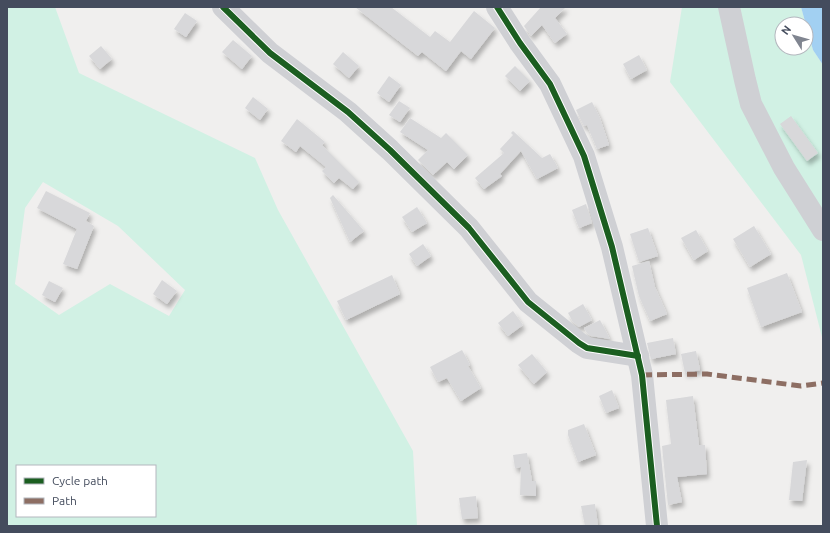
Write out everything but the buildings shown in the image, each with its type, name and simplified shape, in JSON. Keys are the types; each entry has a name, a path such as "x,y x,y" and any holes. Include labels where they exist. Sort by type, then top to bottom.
{"street":[{"path":"224,7 270,53 305,81 348,112 390,150 468,228 528,302 587,348 638,356"},
{"path":"497,7 520,43 550,84 584,156 612,247 642,375 657,526"},
{"path":"729,7 745,80 752,104 784,168 823,230"}],"green space":[{"path":"7,7 55,7 79,73 255,158 278,210 413,451 417,526 7,526","holes":["43,182 118,226 185,290 169,316 110,284 59,315 15,284 25,208"]},
{"path":"682,7 801,7 804,16 774,16 774,56 814,56 814,52 823,65 823,341 801,255 670,82"}],"water":[{"path":"801,7 823,7 823,65 814,52 814,16 804,16"}],"marked path":[{"path":"642,375 707,374 801,386 823,383"}],"cycle path":[{"path":"223,7 270,53 348,112 390,150 469,228 528,302 587,348 638,356"},
{"path":"497,7 520,43 550,84 584,156 612,247 642,375 657,526"}]}
